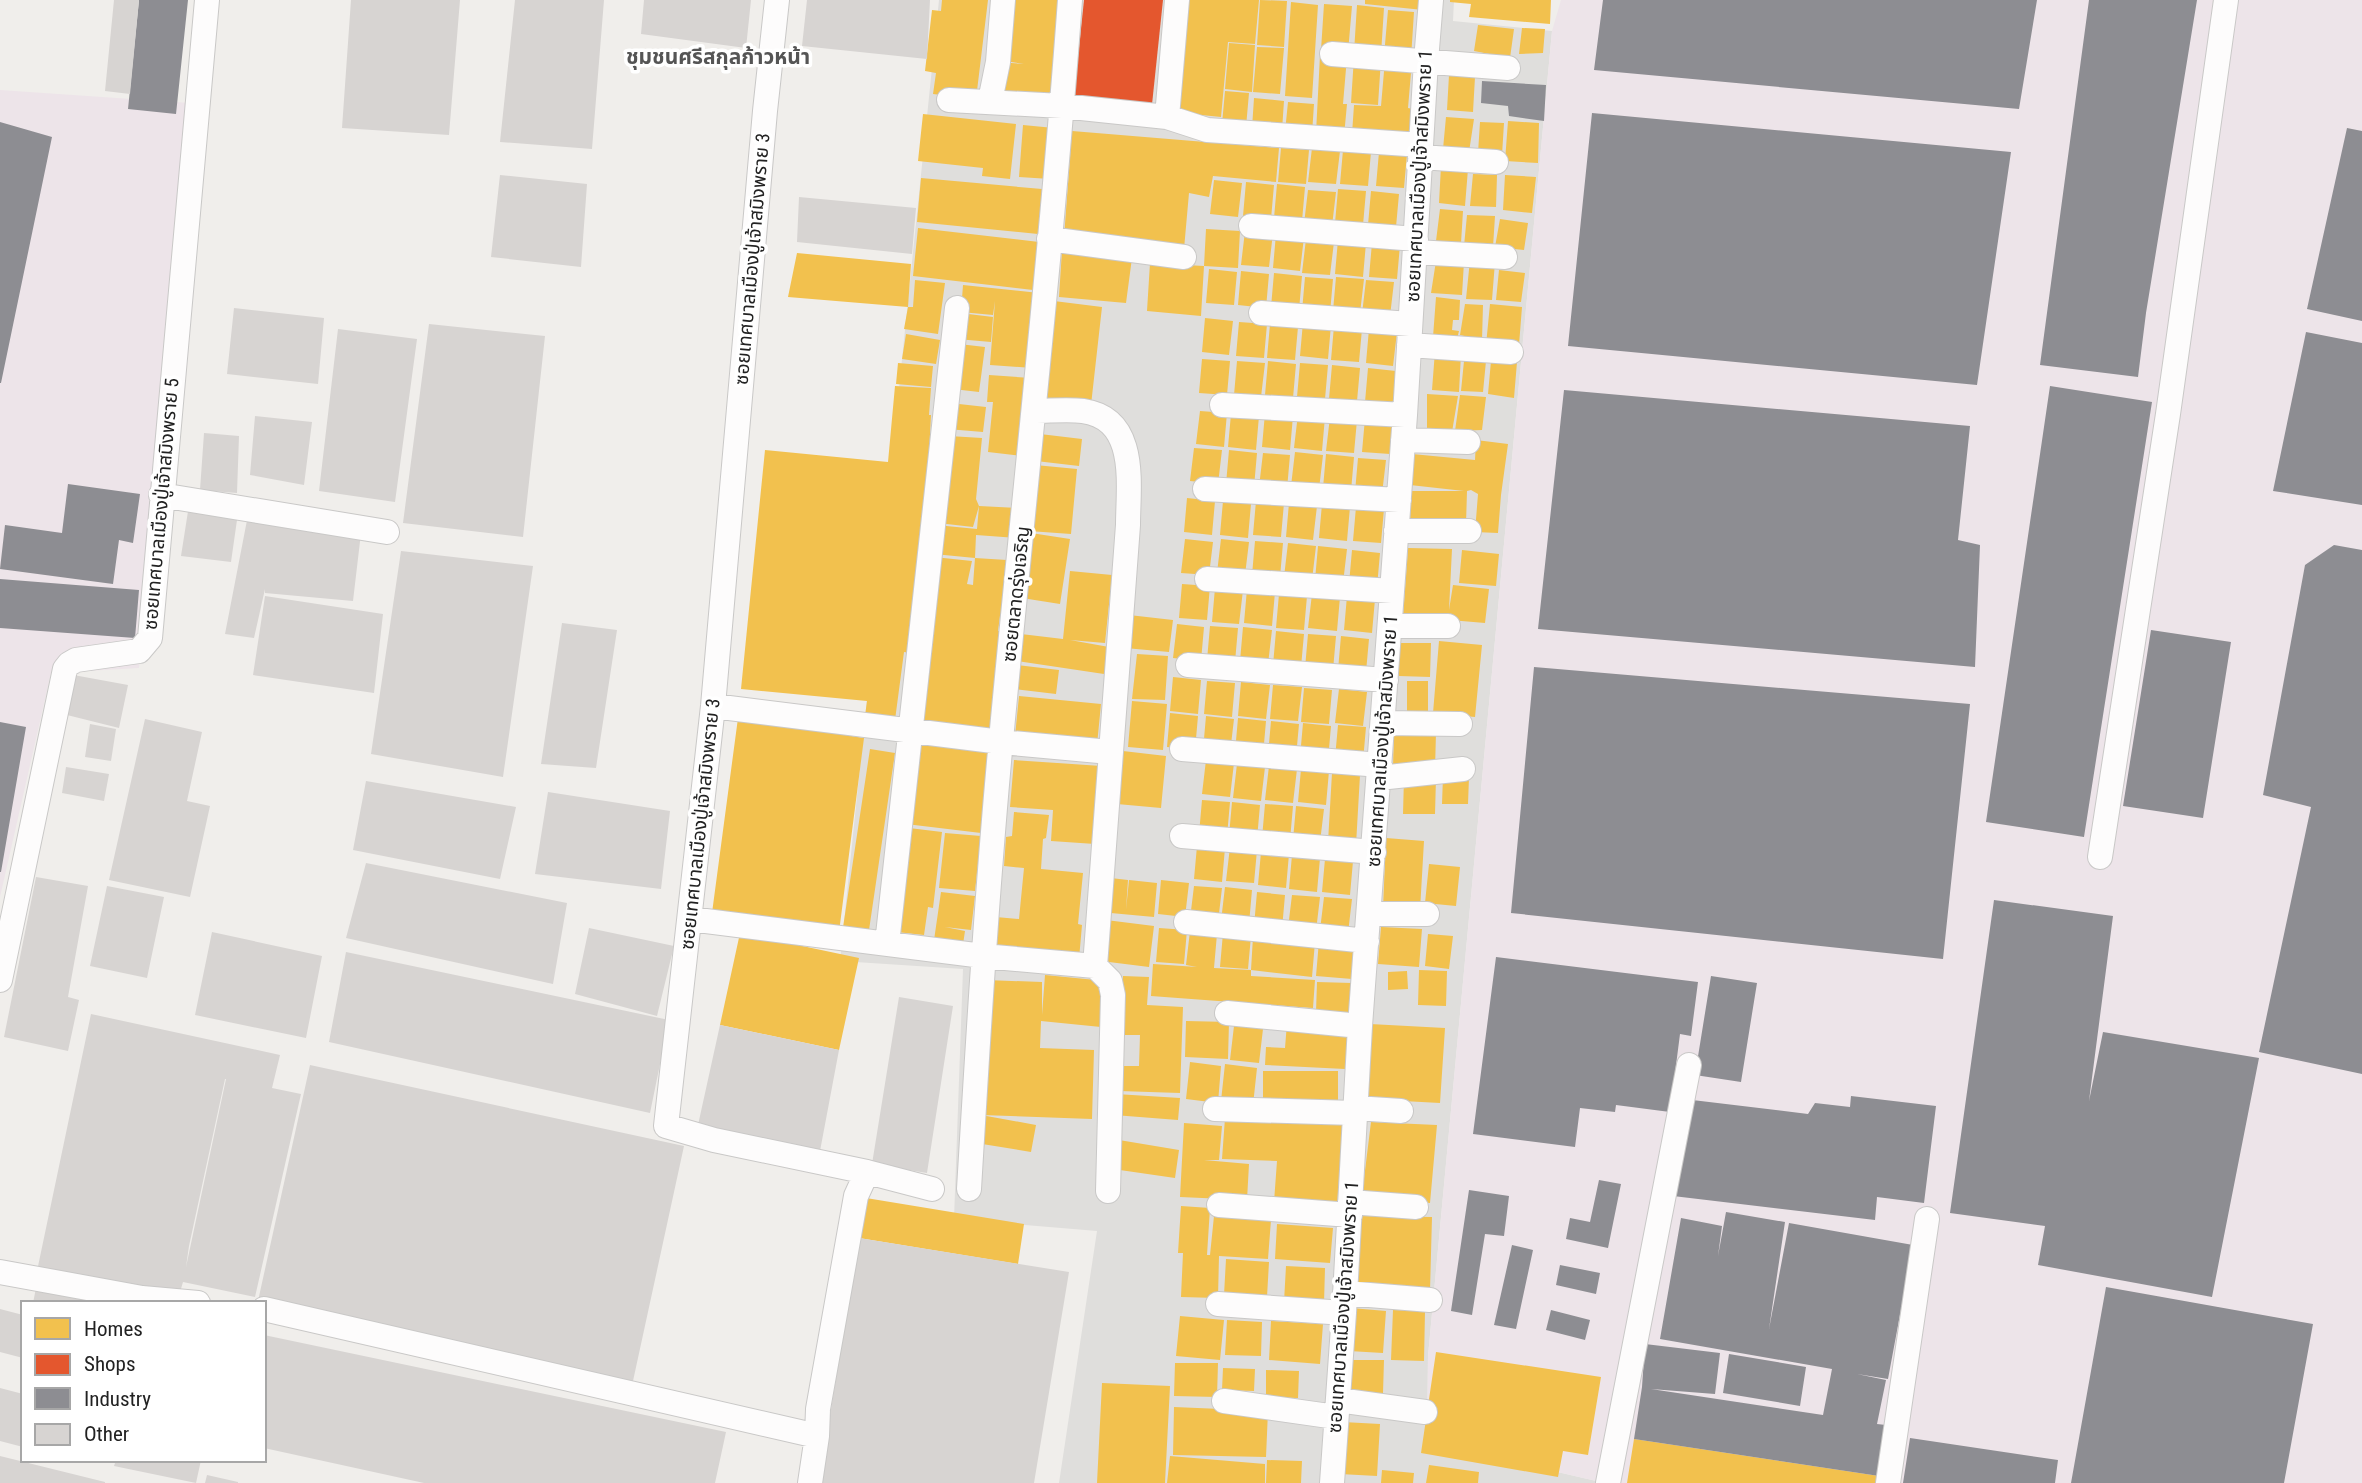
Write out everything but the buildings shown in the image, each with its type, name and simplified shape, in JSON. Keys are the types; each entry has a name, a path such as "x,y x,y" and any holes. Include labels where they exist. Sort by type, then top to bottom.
{"street":[{"name":"ซอยเทศบาลเมืองปู่เจ้าสมิงพราย 5","path":"0,981 65,669 76,660 139,650 150,638 207,0"},
{"name":"ซอยเทศบาลเมืองปู่เจ้าสมิงพราย 3","path":"777,0 713,706 666,1126 714,1140 867,1172"},
{"path":"990,101 998,62 1003,0"},
{"name":"ซอยตลาดรุ่งเจริญ","path":"969,1189 983,956 1001,742 1034,411 1070,0"},
{"path":"1167,117 1177,0"},
{"name":"ซอยเทศบาลเมืองปู่เจ้าสมิงพราย 1","path":"1332,1483 1360,1026 1405,415 1420,151 1432,0"},
{"path":"2101,858 2227,0"},
{"path":"1332,54 1508,68"},
{"path":"949,100 1062,106 1167,117 1207,130 1420,151 1496,162"},
{"path":"1251,226 1505,257"},
{"path":"1049,239 1184,257"},
{"path":"887,944 957,308"},
{"path":"1261,313 1410,334 1511,352"},
{"path":"1222,405 1405,415"},
{"path":"1034,411 1085,411 1100,417 1115,427 1128,453 1128,525 1095,966"},
{"path":"1403,440 1468,442"},
{"path":"1205,489 1399,500"},
{"path":"161,495 387,533"},
{"path":"1396,531 1469,530"},
{"path":"1207,579 1392,591"},
{"path":"1390,626 1448,626"},
{"path":"1188,665 1386,680"},
{"path":"713,706 1001,742 1110,752"},
{"path":"1383,723 1460,724"},
{"path":"1182,749 1380,771 1463,769"},
{"path":"1182,836 1374,852"},
{"path":"1369,914 1427,914"},
{"path":"690,919 983,956 1095,966 1110,981 1113,995 1108,1191"},
{"path":"1186,922 1367,941"},
{"path":"1227,1013 1360,1026"},
{"path":"1608,1483 1689,1065"},
{"path":"1215,1109 1401,1111"},
{"path":"810,1483 818,1409 856,1196 867,1172 932,1189"},
{"path":"1219,1205 1350,1209 1416,1207"},
{"path":"1888,1483 1927,1219"},
{"path":"0,1272 142,1298 176,1301"},
{"path":"1218,1304 1430,1300"},
{"path":"266,1309 817,1436"},
{"path":"1224,1401 1425,1412"}],"shaded area":[{"path":"939,0 1454,0 1453,21 1552,31 1428,1356 1427,1442 1605,1483 1059,1483 1097,1231 954,1219 963,969 840,961"},
{"path":"1561,0 2362,0 2362,1483 1605,1483 1427,1442 1428,1356 1552,31"},
{"path":"0,90 190,103 139,668 51,673 0,897"}],"district":[{"name":"ชุมชนศรีสกุลก้าวหน้า","path":"718,57"}]}
